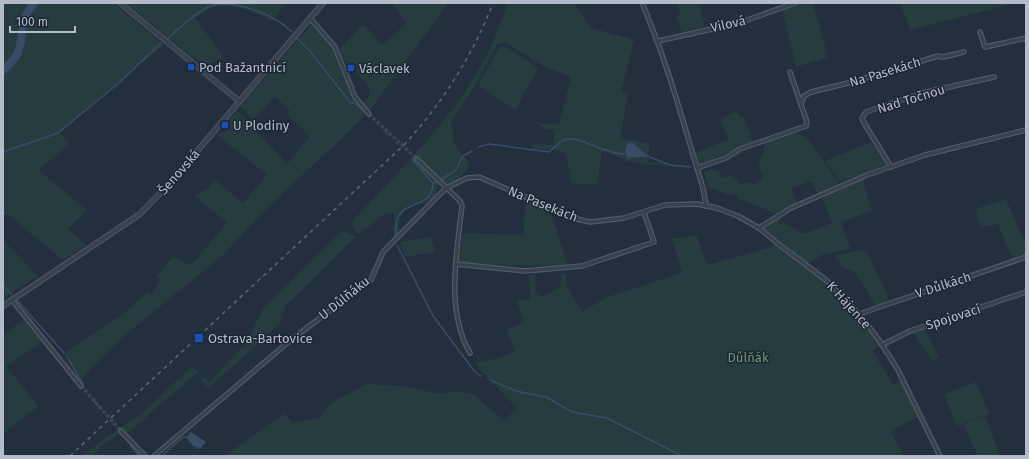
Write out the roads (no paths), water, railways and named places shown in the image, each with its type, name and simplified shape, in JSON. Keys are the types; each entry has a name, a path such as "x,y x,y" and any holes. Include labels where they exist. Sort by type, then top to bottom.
{"street":[{"path":"120,3 239,101"},
{"name":"Šenovská","path":"3,306 140,214 170,183 323,3"},
{"path":"642,3 658,41 697,168 706,206"},
{"name":"Vilová","path":"658,41 739,23 796,3"},
{"path":"310,18 335,47 355,97 369,114"},
{"path":"980,32 985,48 1026,38"},
{"name":"Na Pasekách","path":"807,94 938,56 964,52"},
{"path":"697,168 726,158 740,149 804,128 808,122 790,72"},
{"name":"Nad Točnou","path":"890,166 863,121 862,118 866,112 922,93 994,77"},
{"path":"796,90 807,94 802,99 801,104"},
{"path":"759,228 791,208 890,166 925,154 1026,130"},
{"path":"417,159 460,201 462,206 455,290 458,319 465,345 470,353"},
{"name":"Na Pasekách","path":"446,188 467,178 479,177 577,219 590,222 624,218 665,205 697,204 706,206"},
{"name":"U Důlňáku","path":"154,456 292,339 371,280 384,252 446,188"},
{"name":"K Hájence","path":"706,206 738,216 759,228 777,244 826,280 859,314 898,370 940,456"},
{"path":"456,264 525,271 582,266 654,242 644,212"},
{"name":"V Důlkách","path":"859,314 1026,257"},
{"name":"Spojovací","path":"882,345 910,331 1026,292"},
{"path":"12,300 81,386"},
{"path":"121,431 145,456"}],"water":[{"path":"628,142 633,143 648,156 627,158 625,151"},
{"path":"191,432 206,442 200,449 193,446 186,437"}],"waterway":[{"path":"3,70 11,63 19,51 25,17 34,3"},
{"path":"168,38 201,11 213,5 223,4 255,10 276,20 292,32"},
{"path":"297,38 309,50 350,102 356,104 366,113"},
{"path":"3,152 58,133 120,82 161,43"},
{"name":"U Důlňáku","path":"384,130 388,134"},
{"path":"478,147 489,144 549,152 562,141 572,139 579,140 610,152 625,154"},
{"path":"434,183 456,170 463,156 472,151"},
{"path":"647,156 670,165 691,167"},
{"path":"396,237 396,223 400,214 405,209 426,199 431,193 433,183 412,159"},
{"path":"397,245 433,316 475,372 481,376"},
{"path":"3,286 12,295"},
{"path":"16,299 64,353"},
{"path":"67,357 83,384"},
{"path":"490,380 516,391 546,397 572,412 607,418 682,456"},
{"path":"94,400 99,407"},
{"path":"118,429 121,432"},
{"path":"123,435 139,456"},
{"path":"162,456 183,437 187,437"}],"tunnel":[{"path":"369,114 417,159"},
{"path":"81,386 121,431"}],"railway":[{"path":"70,456 405,144 432,112 456,77 476,41 493,3"}],"place":[{"name":"Pod Bažantnicí","path":"191,67"},
{"name":"Václavek","path":"351,68"},
{"name":"U Plodiny","path":"225,125"},
{"name":"Ostrava-Bartovice","path":"199,338"}],"park label":[{"name":"Důlňák","path":"748,357"}]}
